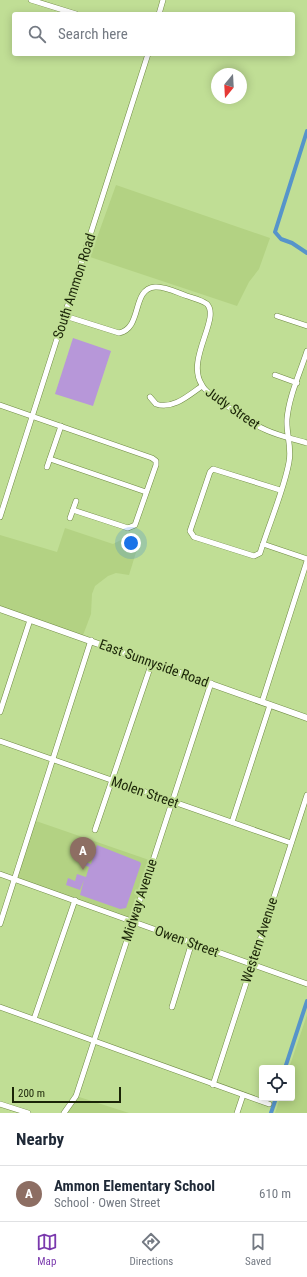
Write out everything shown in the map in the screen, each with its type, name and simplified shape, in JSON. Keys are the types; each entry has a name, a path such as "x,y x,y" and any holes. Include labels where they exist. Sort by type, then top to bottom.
{"main road":[{"name":"East Sunnyside Road","path":"0,609 91,640 307,718"}],"street":[{"path":"32,0 70,12"},
{"path":"160,12 163,0"},
{"name":"South Ammon Road","path":"0,517 147,56"},
{"name":"Judy Street","path":"65,316 119,333 126,331 130,327 143,294 151,288 161,287 203,302 208,306 211,316 197,360 198,375 202,386 245,419 267,431 307,443"},
{"path":"277,316 307,326"},
{"path":"280,490 213,469 210,472 190,530 194,537 254,556 258,556 260,553 290,461 287,419 307,351"},
{"path":"274,375 297,383"},
{"path":"150,397 156,404 168,405 182,400 202,386"},
{"path":"0,405 152,458 156,461 156,465 135,525 132,528 73,510"},
{"path":"47,467 61,426"},
{"path":"50,459 146,492"},
{"path":"70,518 76,501"},
{"path":"262,702 307,560 263,544"},
{"path":"0,712 30,620"},
{"path":"0,924 54,760 91,640"},
{"path":"95,830 152,662"},
{"name":"Midway Avenue","path":"64,1113 76,1096 93,1040 211,683"},
{"path":"232,822 270,705"},
{"name":"Molen Street","path":"0,741 291,843"},
{"name":"Western Avenue","path":"213,1084 307,795"},
{"name":"Owen Street","path":"0,874 307,984"},
{"path":"34,1019 75,900"},
{"path":"172,1007 192,942"},
{"path":"0,1008 270,1104"},
{"path":"237,1113 243,1095"},
{"path":"0,1104 28,1113"}],"shaded area":[{"path":"116,185 270,238 259,269 249,282 237,306 90,257"},
{"path":"73,338 111,351 93,406 55,394"},
{"path":"65,528 113,544 121,540 138,546 129,575 116,573 108,576 95,586 92,594 91,614 82,638 0,609 0,535 57,552"},
{"path":"33,820 152,861 133,921 15,879"},
{"path":"97,845 140,862 141,864 126,908 120,909 80,895 84,880 80,890 66,885 68,878 75,881 77,874 86,877 89,867 84,865 85,862 91,864"},
{"path":"307,1015 307,1113 275,1113 279,1101 295,1101 295,1065 290,1065"},
{"path":"76,1096 129,1113 64,1113"}],"waterway":[{"path":"307,131 275,232 281,239 292,243 307,253"},
{"path":"286,1065 307,1001"},
{"path":"271,1113 275,1101"}],"place":[{"name":"Ammon Elementary School","path":"83,870"}]}
